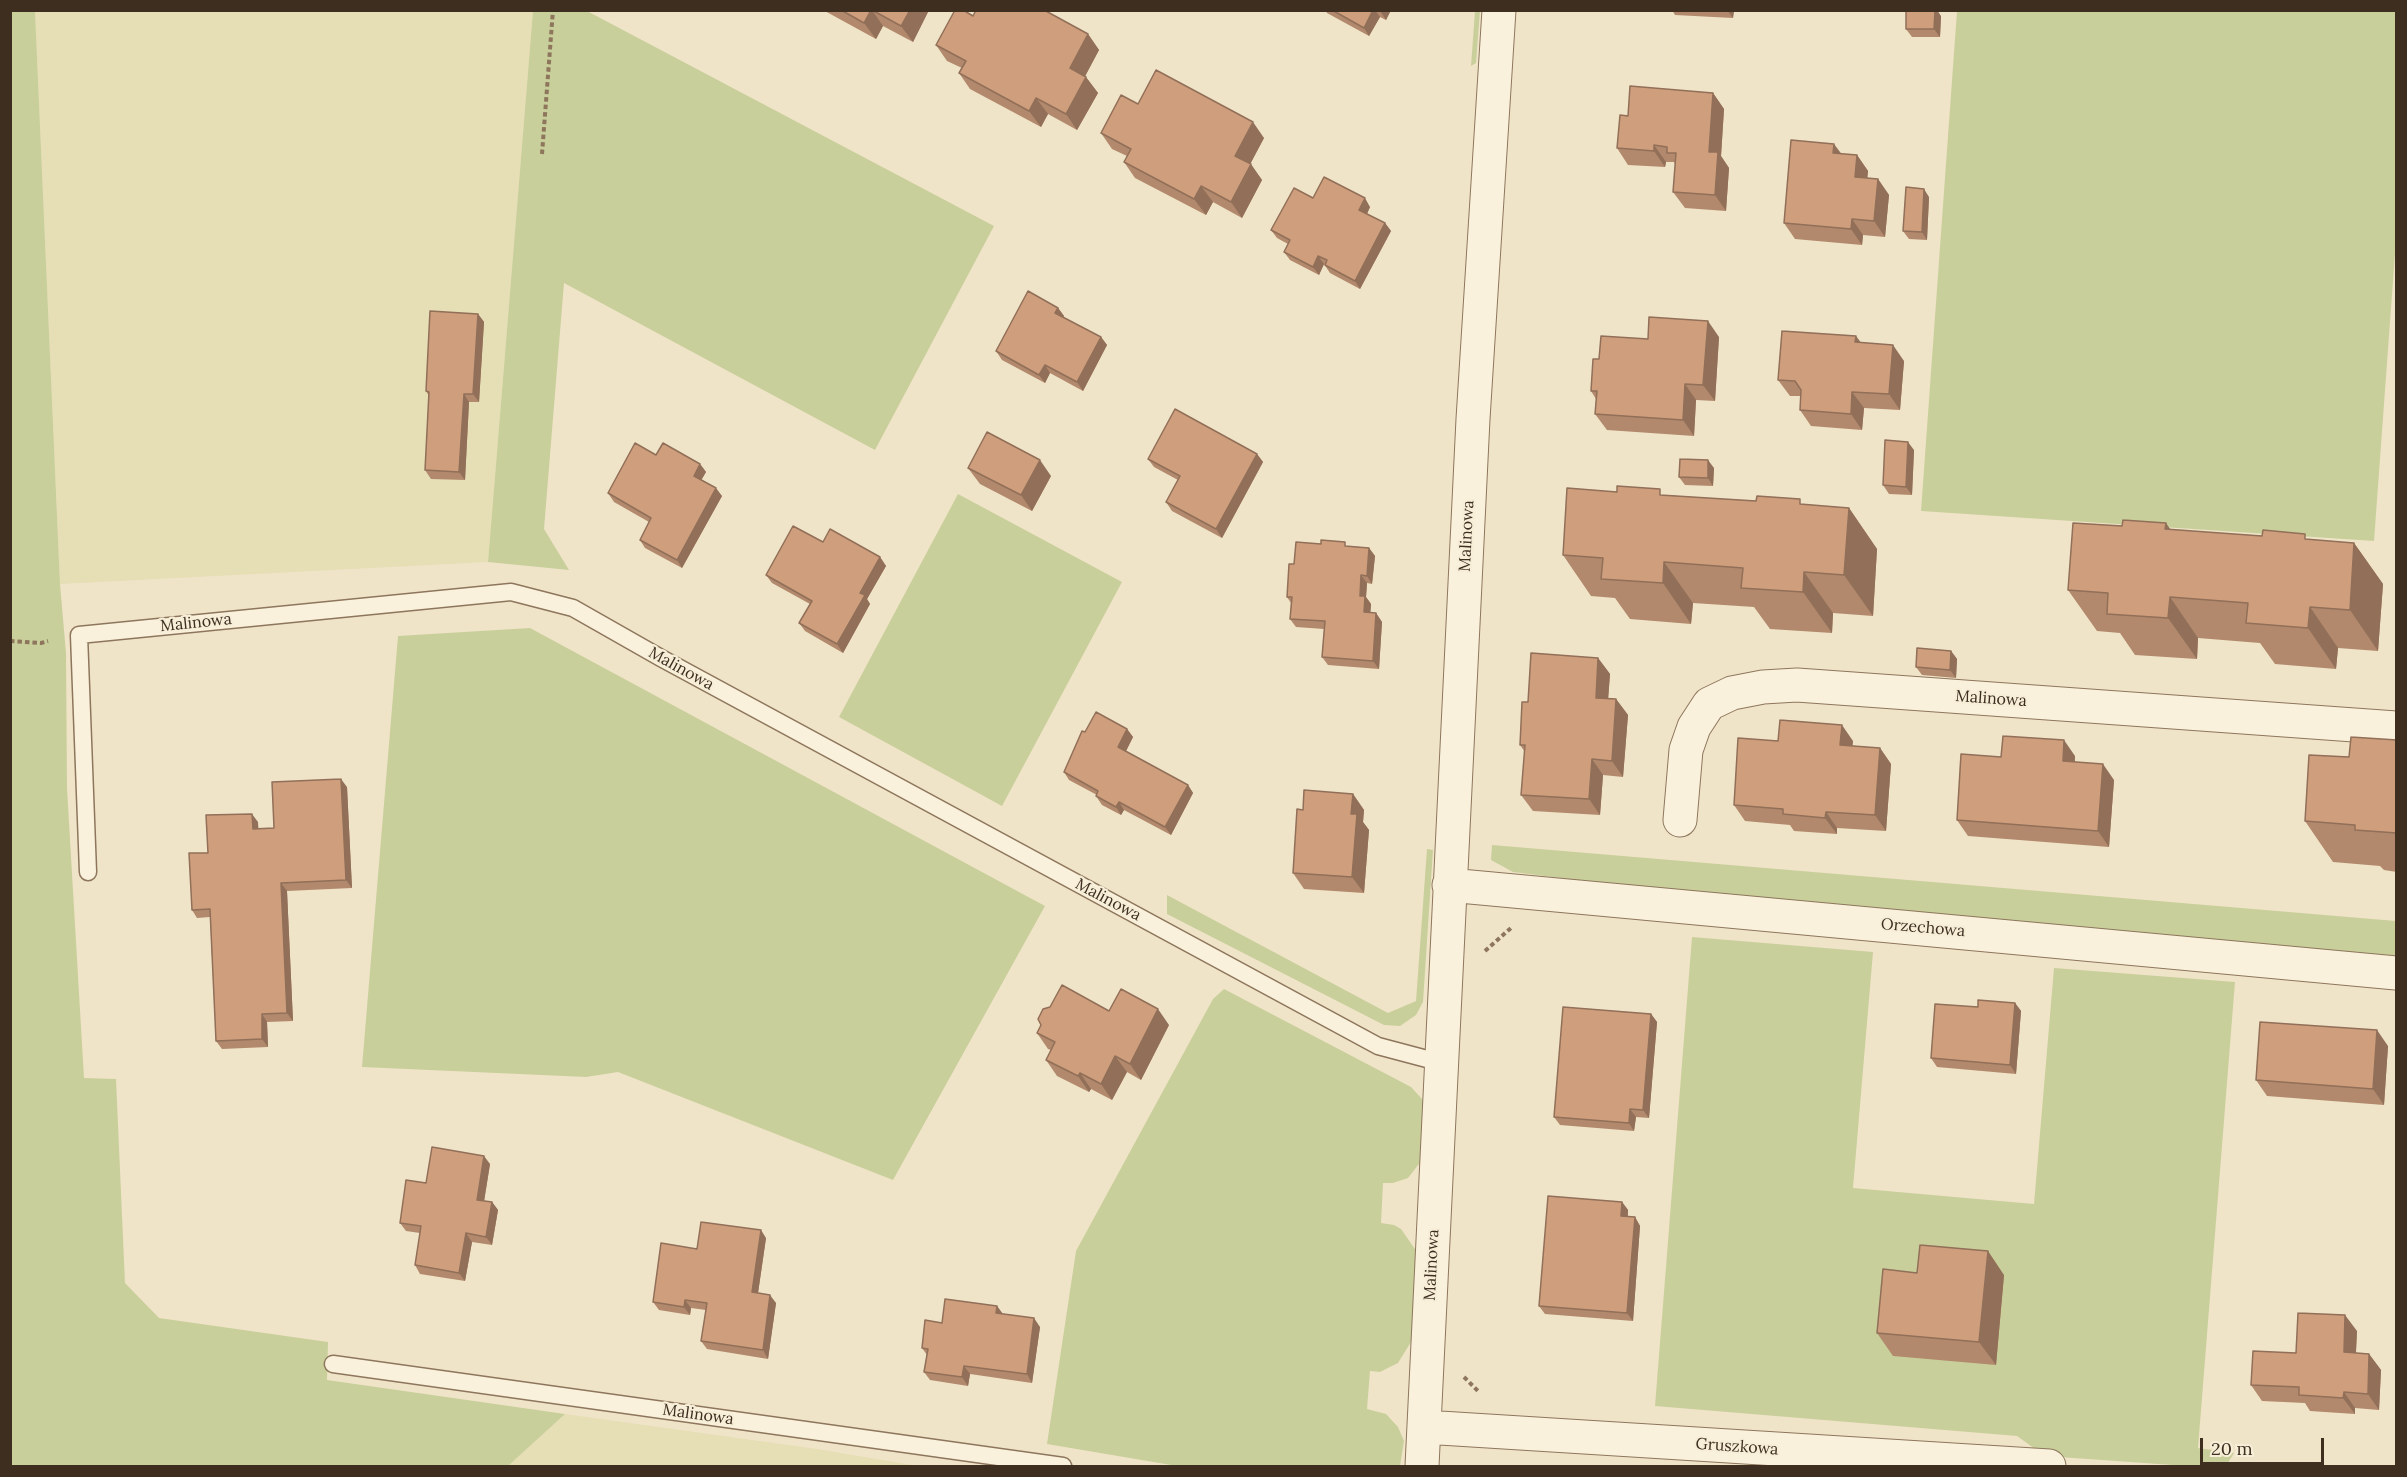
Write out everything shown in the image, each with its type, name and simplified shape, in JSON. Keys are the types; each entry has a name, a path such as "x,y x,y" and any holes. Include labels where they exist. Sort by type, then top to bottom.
{"street":[{"name":"Malinowa","path":"1422,1467 1481,270 1499,10"},
{"name":"Malinowa","path":"1680,820 1686,750 1694,727 1710,704 1732,693 1763,687 1797,685 2397,728"},
{"name":"Orzechowa","path":"1449,885 2397,973"},
{"name":"Gruszkowa","path":"1424,1427 2049,1467"}],"lane":[{"name":"Malinowa","path":"80,635 511,592 573,608 661,658 1378,1046 1442,1063"},
{"path":"80,635 88,872"},
{"name":"Malinowa","path":"333,1364 1063,1467"}],"path":[{"path":"542,154 553,10"},
{"path":"10,641 40,643 80,635"}],"shaded area":[{"path":"35,11 533,11 488,562 60,584"},
{"path":"565,1414 817,1449 918,1466 508,1466"}],"green space":[{"path":"10,11 35,11 60,584 66,653 67,788 84,1078 116,1079 125,1283 159,1318 328,1342 327,1380 565,1414 508,1466 11,1466"},
{"path":"533,11 587,11 994,226 875,450 564,283 544,529 569,570 488,562"},
{"path":"1475,11 1480,11 1476,63 1471,66"},
{"path":"1957,11 2396,11 2396,240 2374,541 1921,511"},
{"path":"958,494 1122,582 1002,806 839,717"},
{"path":"530,628 1045,906 893,1180 618,1072 586,1077 362,1067 398,636"},
{"path":"1492,845 2396,921 2396,959 1696,895 1513,872 1491,860"},
{"path":"1427,849 1433,850 1423,1002 1416,1015 1400,1026 1384,1025 1167,914 1167,895 1388,1013 1416,1001"},
{"path":"1692,937 1873,952 1853,1188 2034,1204 2054,968 2235,982 2198,1448 2234,1453 2226,1466 2187,1466 2045,1456 2017,1436 1655,1406"},
{"path":"1224,989 1411,1087 1422,1099 1426,1109 1422,1160 1408,1178 1393,1183 1383,1183 1381,1223 1394,1225 1401,1229 1417,1252 1411,1342 1398,1363 1380,1372 1370,1371 1367,1409 1386,1414 1398,1427 1404,1441 1400,1466 1177,1466 1047,1444 1076,1251 1213,999"}],"building":[{"path":"841,10 871,10 864,23"},
{"path":"872,10 910,10 901,26"},
{"path":"955,10 963,10 973,16 976,10 1044,10 1088,34 1070,68 1086,77 1066,114 1036,98 1029,111 959,73 966,61 936,45"},
{"path":"1332,10 1373,10 1364,28"},
{"path":"1906,10 1935,10 1934,29 1906,29"},
{"path":"1156,70 1253,122 1235,156 1251,164 1231,202 1201,186 1194,199 1124,162 1131,149 1101,133 1121,95 1138,104"},
{"path":"1630,86 1713,93 1709,152 1718,152 1715,195 1673,192 1676,153 1667,153 1667,147 1654,145 1654,151 1617,148 1620,115 1628,116"},
{"path":"1791,140 1834,144 1833,153 1857,155 1855,177 1878,179 1874,221 1852,219 1851,229 1784,223"},
{"path":"1324,177 1365,198 1359,210 1385,223 1355,281 1325,265 1327,260 1318,256 1313,267 1284,252 1290,240 1271,230 1294,188 1313,198"},
{"path":"1906,187 1924,189 1922,232 1903,231"},
{"path":"1028,291 1058,308 1055,313 1101,337 1077,382 1045,365 1039,375 996,351"},
{"path":"430,311 478,314 473,394 464,394 459,472 425,470"},
{"path":"1649,317 1708,321 1703,385 1685,384 1683,420 1595,414 1597,391 1591,391 1593,359 1599,359 1601,336 1648,339"},
{"path":"1782,331 1856,336 1855,342 1893,345 1889,394 1852,392 1851,414 1800,410 1801,390 1795,381 1778,380"},
{"path":"1175,409 1257,454 1216,529 1166,502 1180,476 1148,459"},
{"path":"987,432 1040,460 1021,495 968,468"},
{"path":"1885,440 1908,442 1906,487 1883,485"},
{"path":"635,443 656,455 663,443 700,464 694,476 716,488 677,560 640,540 651,518 608,493"},
{"path":"1680,459 1708,460 1708,478 1679,477"},
{"path":"1617,486 1660,489 1660,495 1756,501 1757,496 1800,499 1800,504 1849,508 1844,575 1804,572 1803,592 1741,588 1743,568 1664,562 1663,583 1601,579 1603,558 1563,555 1567,488 1617,492"},
{"path":"2123,520 2166,523 2165,529 2262,536 2263,530 2305,534 2305,539 2354,543 2350,610 2310,607 2308,628 2246,623 2248,603 2170,597 2168,618 2107,614 2108,593 2068,590 2073,523 2122,526"},
{"path":"793,526 823,542 830,529 880,557 860,593 865,595 837,644 799,623 812,601 766,575"},
{"path":"1321,540 1345,542 1345,546 1369,548 1367,576 1361,575 1360,596 1365,596 1364,612 1376,613 1373,661 1322,657 1325,621 1290,619 1292,597 1287,597 1289,564 1294,564 1296,542 1321,544"},
{"path":"1917,648 1951,651 1950,670 1916,667"},
{"path":"1531,653 1598,658 1596,698 1616,699 1612,761 1592,759 1589,799 1521,795 1525,745 1520,745 1522,702 1528,702"},
{"path":"1096,712 1127,729 1118,747 1188,785 1165,827 1119,802 1116,807 1096,796 1098,791 1064,772 1082,731 1085,732"},
{"path":"1780,720 1842,725 1840,745 1880,748 1875,815 1826,812 1825,818 1783,814 1783,809 1734,805 1738,738 1778,741"},
{"path":"2003,736 2064,740 2063,761 2103,764 2098,831 1957,820 1961,754 2001,757"},
{"path":"2351,737 2397,740 2397,833 2355,830 2355,825 2305,821 2309,755 2349,757"},
{"path":"341,779 346,880 281,883 287,1013 262,1014 262,1039 216,1041 210,909 192,910 189,853 208,853 206,815 252,814 253,829 274,828 272,782"},
{"path":"1304,790 1353,794 1351,814 1357,814 1352,877 1293,873 1297,809 1303,810"},
{"path":"1062,985 1109,1011 1121,989 1158,1009 1130,1064 1115,1056 1101,1084 1080,1073 1078,1076 1046,1060 1055,1042 1037,1033 1041,1025 1038,1019 1043,1009 1050,1007"},
{"path":"1978,1000 2015,1003 2010,1065 1931,1058 1935,1004 1978,1007"},
{"path":"1563,1007 1651,1014 1643,1110 1630,1109 1629,1123 1554,1117"},
{"path":"2260,1022 2377,1030 2373,1089 2256,1080"},
{"path":"432,1147 484,1156 477,1200 492,1202 486,1237 466,1233 459,1273 415,1265 421,1226 400,1223 406,1180 426,1183"},
{"path":"1548,1196 1622,1202 1621,1216 1635,1217 1627,1313 1539,1306"},
{"path":"701,1222 761,1230 752,1292 770,1295 763,1350 701,1341 707,1303 685,1300 684,1307 653,1302 661,1243 697,1249"},
{"path":"1920,1245 1988,1251 1979,1342 1877,1333 1883,1269 1917,1273"},
{"path":"945,1299 997,1306 996,1313 1034,1318 1027,1374 964,1366 962,1377 924,1372 928,1349 922,1348 925,1320 942,1323"},
{"path":"2298,1313 2345,1315 2344,1352 2369,1354 2368,1394 2344,1392 2343,1398 2299,1395 2299,1387 2251,1385 2253,1351 2296,1353"}]}
